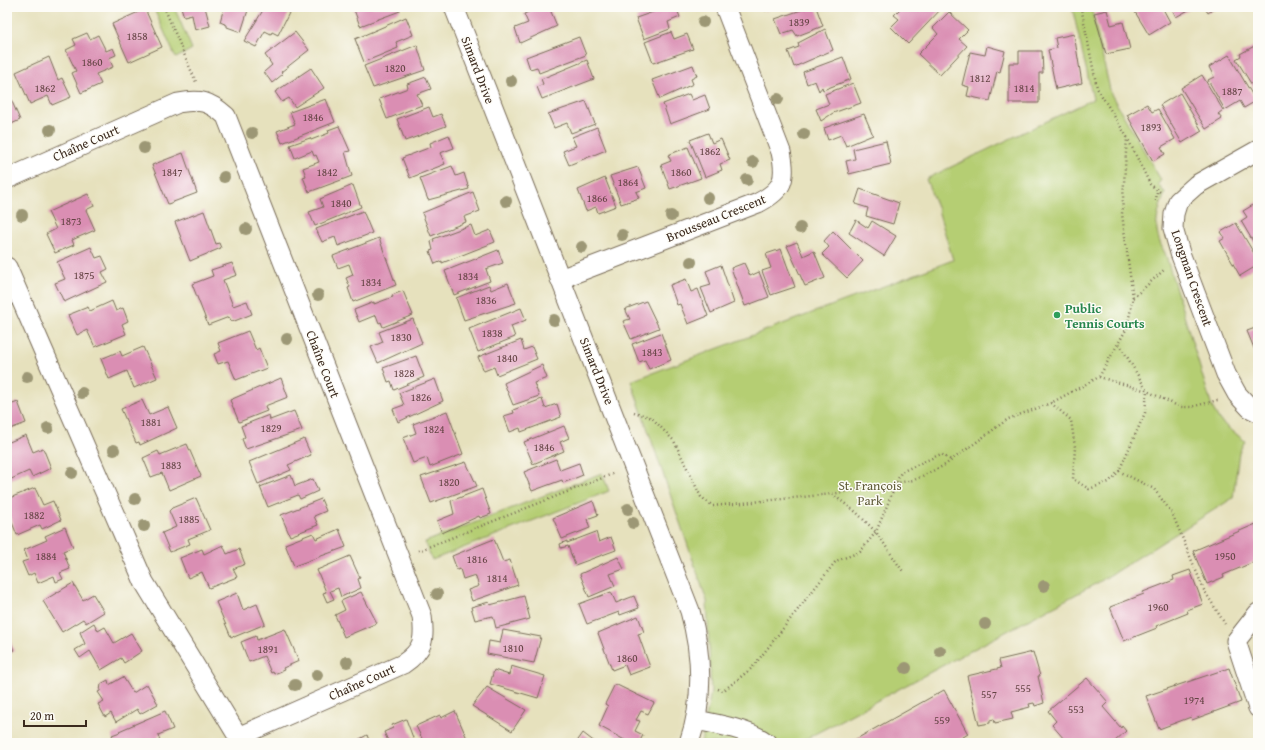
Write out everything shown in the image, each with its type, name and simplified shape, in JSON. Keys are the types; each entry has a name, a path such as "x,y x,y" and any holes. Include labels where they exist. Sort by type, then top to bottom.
{"street":[{"name":"Simard Drive","path":"454,7 690,611 696,634 700,684 696,720 689,743"},
{"name":"Brousseau Crescent","path":"560,279 758,203 774,194 784,179 784,165 781,152 725,7"},
{"name":"Chaîne Court","path":"7,179 178,103 203,101 214,105 226,116 422,616 424,634 420,650 403,664 240,740 144,582 7,267"},
{"path":"1178,201 1196,185 1258,150"},
{"name":"Longman Crescent","path":"1178,201 1174,214 1173,228 1180,253 1226,374 1237,394 1250,408 1258,412"},
{"path":"1258,613 1236,642 1258,708"},
{"path":"696,720 715,723 747,733 767,743"}],"path":[{"path":"164,7 191,67 203,101"},
{"path":"1081,7 1097,88 1127,137 1150,184 1157,191 1178,201"},
{"path":"613,412 633,412 652,418 674,441 701,497 713,506 832,494 914,480 951,460 1008,419 1051,403 1099,377 1128,328 1133,298 1122,214 1127,137"},
{"path":"1133,298 1180,253"},
{"path":"1051,403 1071,420 1075,448 1074,479 1089,489 1109,482 1119,471 1146,413 1147,391 1119,342"},
{"path":"1099,377 1147,391 1180,407 1191,407 1237,394"},
{"path":"700,684 723,690 752,668 836,561 860,552 876,532 898,483 901,472 941,454 951,460"},
{"path":"399,556 412,553 634,466"},
{"path":"1119,471 1154,489 1172,513 1204,590 1236,642"},
{"path":"832,494 856,512 876,532 904,573"}],"green space":[{"path":"153,7 174,7 192,49 176,58"},
{"name":"St. François Park","path":"1072,7 1091,7 1111,94 1161,180 1158,184 1165,193 1159,209 1157,223 1158,237 1165,253 1212,407 1220,421 1245,441 1239,452 1233,498 1099,582 798,743 701,743 711,692 707,601 631,381 953,260 938,210 926,179 1093,99"},
{"path":"602,473 609,491 432,560 425,542"}],"building":[{"path":"181,7 205,7 210,26 195,30 192,15 184,17"},
{"path":"224,7 249,7 241,32 227,27 227,25 220,22"},
{"path":"265,7 292,7 278,35 265,31 256,47 244,41"},
{"path":"353,7 399,7 400,11 360,26"},
{"path":"540,7 549,7 557,26 520,43 515,28 528,23 524,14"},
{"path":"676,7 680,17 668,22 670,29 644,39 636,18 656,11 655,8"},
{"path":"764,7 775,7 765,11"},
{"path":"810,7 816,7 823,26 797,36 793,30 781,34 775,19"},
{"path":"902,7 943,7 908,44 891,27 899,19 894,15"},
{"path":"1143,7 1162,7 1170,22 1149,35 1135,12"},
{"path":"1171,7 1194,7 1176,17"},
{"path":"1204,7 1217,7 1208,13"},
{"path":"145,9 162,47 129,62 112,24"},
{"path":"1107,10 1111,25 1123,22 1130,49 1106,54 1094,13"},
{"path":"949,12 968,30 959,39 967,46 940,75 918,54 938,34 933,28"},
{"path":"406,17 413,35 396,42 398,48 364,62 355,39"},
{"path":"825,29 833,50 794,67 788,51 799,47 798,43"},
{"path":"295,32 309,50 281,72 283,74 272,83 264,72 272,65 265,55"},
{"path":"671,32 674,39 687,34 693,49 653,63 645,42"},
{"path":"87,33 90,39 98,35 106,51 113,48 116,55 109,58 113,67 96,74 101,84 81,93 72,73 76,71 66,50 76,45 73,39"},
{"path":"1074,34 1082,83 1056,89 1048,50 1057,48 1055,38"},
{"path":"579,37 586,55 539,73 537,67 530,69 526,57"},
{"path":"1258,44 1258,95 1236,59 1241,56 1240,54"},
{"path":"417,45 425,70 373,88 364,66"},
{"path":"987,46 1005,51 1000,72 997,71 990,101 967,96 969,87 962,85 970,52 985,55"},
{"path":"1019,51 1042,51 1043,73 1039,73 1039,103 1009,103 1009,63 1019,63"},
{"path":"1229,55 1256,101 1244,108 1240,101 1225,110 1208,80 1214,77 1209,67"},
{"path":"49,57 58,80 62,78 71,97 52,105 48,96 30,104 16,72"},
{"path":"843,57 851,79 823,90 822,87 819,91 815,81 807,84 803,72"},
{"path":"587,60 594,79 542,99 537,87 543,84 541,79"},
{"path":"693,65 697,76 691,79 693,84 660,99 652,80"},
{"path":"311,68 324,88 295,107 289,98 282,102 275,92"},
{"path":"1202,75 1223,110 1218,114 1222,119 1206,129 1181,88"},
{"path":"426,77 431,89 417,94 422,105 387,119 379,99 408,88 407,84"},
{"path":"853,83 861,103 833,113 821,121 816,109 829,104 825,94"},
{"path":"7,90 20,120 7,126"},
{"path":"1180,93 1202,131 1182,143 1160,105"},
{"path":"689,94 692,100 705,95 710,109 670,124 663,104"},
{"path":"326,99 335,122 282,143 277,131 295,124 290,112"},
{"path":"586,101 595,124 571,133 567,123 554,128 548,114"},
{"path":"1147,104 1152,112 1158,109 1175,139 1161,147 1165,154 1153,161 1127,115"},
{"path":"429,107 433,117 441,114 446,126 405,141 397,119"},
{"path":"864,114 873,135 846,146 841,135 828,140 824,128"},
{"path":"339,126 350,151 345,152 352,176 309,192 303,177 306,176 303,168 319,162 316,155 314,156 312,151 295,158 290,145 310,138 311,140 329,133 328,130"},
{"path":"597,127 606,150 569,165 563,151 576,146 572,137"},
{"path":"708,133 712,143 721,139 730,160 720,164 722,170 705,177 690,140"},
{"path":"449,135 454,148 440,153 445,164 410,178 402,158 431,147 430,143"},
{"path":"886,141 891,164 849,174 846,161 855,159 853,149"},
{"path":"688,147 701,178 670,189 661,165 671,161 668,155"},
{"path":"183,153 197,193 168,204 152,165"},
{"path":"452,166 456,176 464,173 469,189 428,200 420,178"},
{"path":"638,167 646,188 636,192 639,198 621,204 610,176"},
{"path":"605,178 616,206 598,213 596,207 586,211 578,190"},
{"path":"353,185 361,207 315,226 309,212 323,207 320,199"},
{"path":"860,189 899,203 893,224 866,216 868,208 855,204"},
{"path":"473,192 480,211 464,217 466,222 431,236 422,213"},
{"path":"88,194 94,206 86,210 95,230 72,240 74,245 55,253 46,234 56,229 48,212"},
{"path":"1258,202 1258,250 1241,221 1247,217 1243,211"},
{"path":"204,211 216,244 219,243 221,248 190,261 175,222"},
{"path":"363,211 372,233 338,246 335,237 322,242 316,229"},
{"path":"856,220 868,228 872,221 896,236 884,256 849,233"},
{"path":"1236,223 1258,260 1258,265 1240,276 1220,241 1225,238 1221,232"},
{"path":"471,225 475,236 490,230 495,242 442,263 442,261 435,264 430,251 433,250 431,242 434,241 433,239"},
{"path":"833,231 863,261 847,278 822,254 829,247 824,241"},
{"path":"379,238 396,285 353,302 348,288 350,287 346,278 353,275 349,264 338,268 333,256"},
{"path":"797,242 803,256 814,251 825,278 805,286 787,246"},
{"path":"91,247 96,258 102,256 108,269 102,272 107,282 64,302 55,283 65,279 57,262"},
{"path":"781,249 795,287 771,295 762,271 771,268 766,254"},
{"path":"498,250 503,263 486,269 490,281 454,295 445,271"},
{"path":"232,263 237,275 223,280 233,306 247,301 252,314 232,322 229,317 208,325 192,284 213,276 211,270"},
{"path":"744,263 750,276 759,272 769,297 745,306 731,268"},
{"path":"721,265 734,303 711,313 701,288 711,285 706,271"},
{"path":"686,279 691,292 698,289 708,316 688,324 680,304 677,305 670,285"},
{"path":"508,283 516,303 464,320 456,298 489,285 491,290"},
{"path":"403,291 413,315 383,327 381,322 379,323 376,315 359,322 354,310 374,302 374,304 393,297 392,295"},
{"path":"112,301 116,311 123,308 128,321 122,324 126,334 95,347 87,330 77,335 68,315 88,307 90,311"},
{"path":"646,301 659,328 631,339 623,321 630,319 625,309"},
{"path":"521,308 526,320 511,326 515,337 478,352 469,329"},
{"path":"413,319 422,343 378,363 371,347 383,342 379,332"},
{"path":"1258,327 1258,358 1247,331"},
{"path":"248,331 256,350 259,348 267,368 236,380 228,361 218,364 214,354 221,351 218,343"},
{"path":"661,333 671,360 649,369 645,360 639,362 632,344"},
{"path":"521,340 524,350 532,347 537,359 497,375 494,367 484,371 478,357"},
{"path":"143,347 157,378 134,388 127,371 109,379 101,359 120,351 122,356"},
{"path":"416,356 424,377 394,390 391,381 388,382 383,368"},
{"path":"542,365 547,378 534,383 539,396 513,405 504,383"},
{"path":"281,378 288,397 265,406 267,411 239,422 230,400"},
{"path":"435,379 443,401 398,422 393,409 404,405 399,393"},
{"path":"542,399 545,408 557,404 561,417 521,432 520,428 510,432 504,416 514,413 513,410"},
{"path":"142,400 149,415 168,407 177,428 140,445 139,442 136,443 121,409"},
{"path":"18,402 26,423 7,430 7,406"},
{"path":"294,411 302,430 246,449 242,439 245,437 241,426 269,415 270,420"},
{"path":"447,411 463,454 430,467 427,458 413,463 403,438 416,433 413,424"},
{"path":"564,426 569,438 560,442 564,451 533,464 524,442"},
{"path":"26,435 33,452 43,448 51,468 32,477 29,471 7,481 7,443"},
{"path":"304,439 311,455 288,465 291,470 258,484 249,462"},
{"path":"187,444 201,476 169,490 162,473 151,477 143,458 158,451 160,455"},
{"path":"556,459 560,470 579,463 583,475 563,483 562,480 532,491 524,472"},
{"path":"466,462 477,486 431,503 421,477"},
{"path":"291,475 295,486 313,479 318,491 300,499 298,495 268,507 260,487"},
{"path":"35,488 43,505 53,501 61,520 42,529 40,525 17,535 7,510 7,499"},
{"path":"482,489 491,514 480,518 479,516 442,533 437,521 454,514 451,501"},
{"path":"196,498 210,530 188,539 190,544 170,552 162,533 176,527 169,511 172,508"},
{"path":"321,499 326,511 314,516 318,525 290,536 281,515"},
{"path":"593,501 598,515 587,519 590,528 562,539 553,518"},
{"path":"1256,524 1258,558 1254,560 1254,562 1223,575 1224,577 1207,584 1193,551"},
{"path":"65,527 73,547 63,551 70,569 60,573 63,579 56,582 54,576 38,583 34,573 28,576 22,562 28,560 24,550 47,540 45,536"},
{"path":"339,529 346,547 294,566 285,544 313,533 316,539"},
{"path":"596,532 599,542 611,537 616,550 575,565 568,546 561,548 560,544 567,541 567,543"},
{"path":"494,539 503,562 510,560 518,585 472,601 468,590 479,586 475,575 463,579 460,569 457,570 452,556"},
{"path":"223,545 227,554 239,549 245,564 233,569 237,577 209,588 202,572 188,578 180,558 202,549 204,554"},
{"path":"350,556 360,578 358,579 361,588 341,597 338,588 330,591 334,599 327,602 323,593 326,592 317,570"},
{"path":"618,557 624,569 610,574 615,586 589,597 580,574"},
{"path":"1190,570 1203,604 1187,610 1188,613 1156,626 1157,628 1124,641 1110,607 1144,594 1143,592 1174,580 1173,576"},
{"path":"73,583 83,600 93,594 104,612 86,623 83,619 62,632 43,601"},
{"path":"361,592 377,623 344,637 335,615 345,610 341,601"},
{"path":"611,592 616,603 634,596 639,608 620,615 619,612 587,624 579,604"},
{"path":"237,593 243,610 257,604 265,624 231,637 216,602"},
{"path":"524,596 530,619 496,628 493,616 475,620 471,607 489,602 490,605"},
{"path":"638,616 644,632 638,634 650,667 629,675 625,665 612,670 598,633"},
{"path":"94,623 98,631 105,627 114,643 131,633 142,651 124,663 121,658 101,670 90,651 80,658 75,650 85,644 80,632"},
{"path":"285,629 299,661 274,674 273,672 271,673 264,656 249,662 241,642 256,636 257,640"},
{"path":"503,630 541,637 534,663 487,654 489,641 500,643"},
{"path":"7,632 14,651 7,654"},
{"path":"1033,652 1040,676 1038,676 1044,703 1035,706 1034,703 1029,704 1030,707 1011,712 1013,719 995,723 994,719 990,720 990,723 979,725 967,676 1001,668 999,660"},
{"path":"511,666 545,676 538,698 490,684 494,670 509,675"},
{"path":"1229,668 1241,702 1192,720 1191,717 1159,729 1146,696"},
{"path":"123,677 133,693 147,684 158,704 140,714 137,709 116,722 111,713 105,717 98,704 104,701 98,692 100,691 101,684 108,680 109,685"},
{"path":"1087,678 1108,702 1103,707 1121,728 1122,726 1126,731 1113,743 1065,743 1063,741 1064,739 1052,725 1056,721 1048,711"},
{"path":"615,684 654,703 648,714 641,711 636,720 640,721 635,731 643,735 639,743 630,743 599,726 608,706 605,704"},
{"path":"487,687 526,710 512,731 472,706"},
{"path":"944,690 968,734 957,741 958,743 849,743"},
{"path":"165,711 173,729 158,735 161,743 115,743 112,735"},
{"path":"455,711 469,743 444,743 442,739 433,743 424,743 416,726 440,715 441,718"},
{"path":"406,719 415,743 389,743 384,732 393,728 392,725"},
{"path":"583,733 596,743 576,743"},
{"path":"367,735 370,743 357,743 356,741"}],"place":[{"name":"Public Tennis Courts","path":"1057,315"}]}
